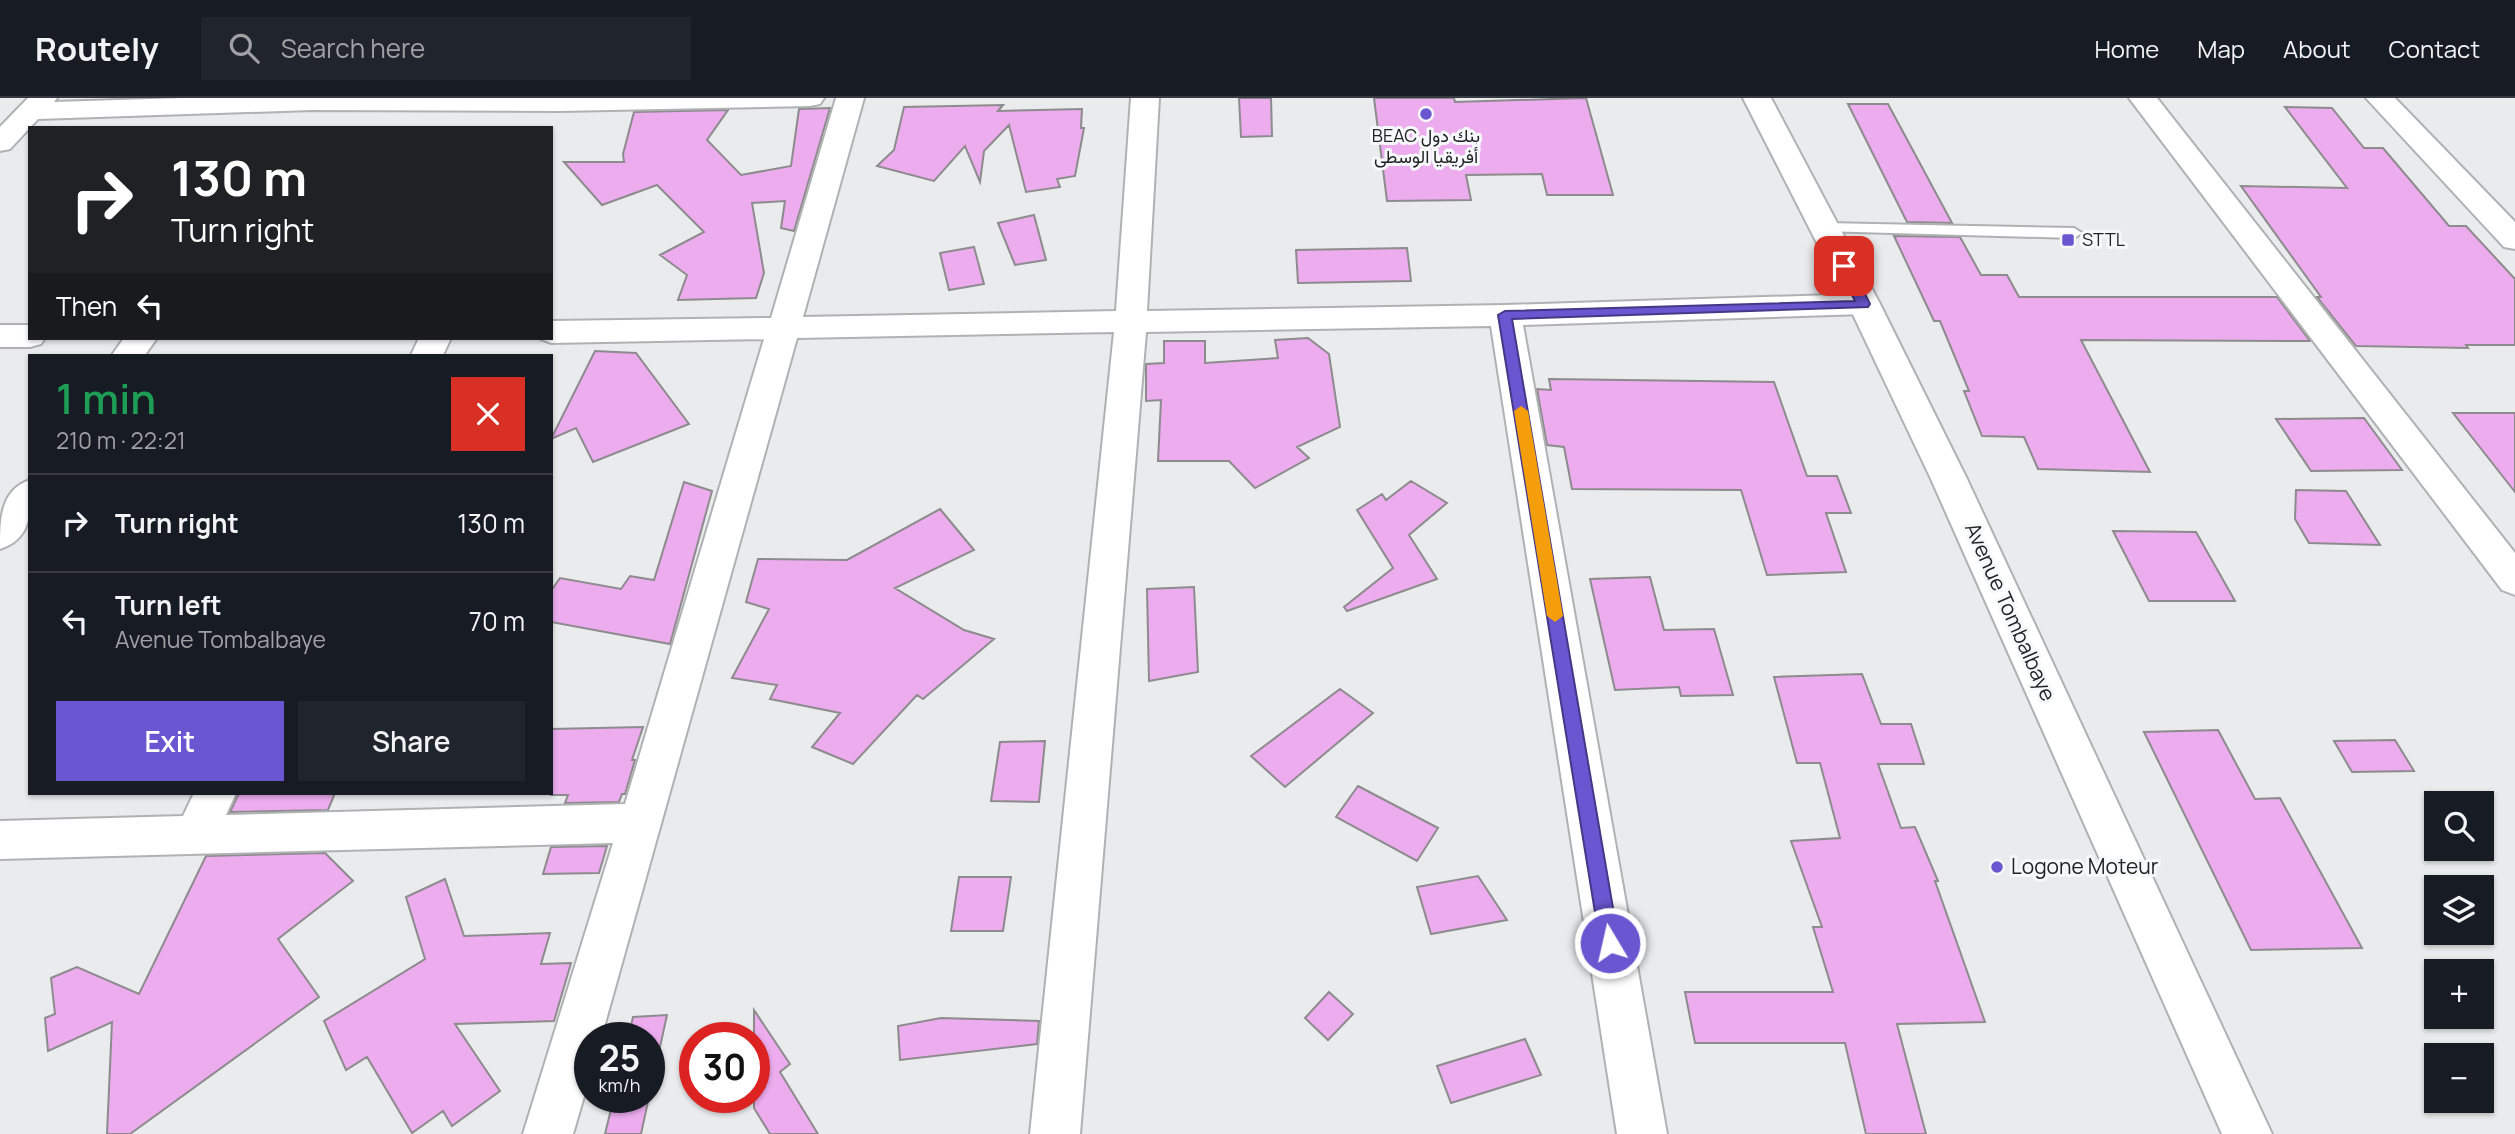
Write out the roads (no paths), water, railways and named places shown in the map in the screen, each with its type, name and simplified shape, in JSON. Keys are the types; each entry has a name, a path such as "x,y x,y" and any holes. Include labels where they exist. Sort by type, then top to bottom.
{"street":[{"path":"2,140 37,104 810,98"},
{"path":"548,1134 641,823 850,98"},
{"path":"1055,1134 1131,320 1145,98"},
{"name":"Avenue Tombalbaye","path":"1757,98 1864,304 1949,479 2247,1134"},
{"path":"2143,98 2515,580"},
{"path":"2380,98 2515,240"},
{"path":"548,126 561,100"},
{"path":"294,126 312,102"},
{"path":"553,332 1505,315 1864,304"},
{"path":"1505,315 1642,1134"},
{"path":"0,336 28,336"},
{"path":"129,354 139,340"},
{"path":"0,535 28,496"},
{"path":"196,834 214,795"},
{"path":"0,840 641,823"}],"lane":[{"path":"1825,228 2074,233"}],"place":[{"name":"BEAC بنك دول أفريقيا الوسطى","path":"1426,114"},
{"name":"STTL","path":"2068,240"},
{"name":"Logone Moteur","path":"1997,867"}]}
